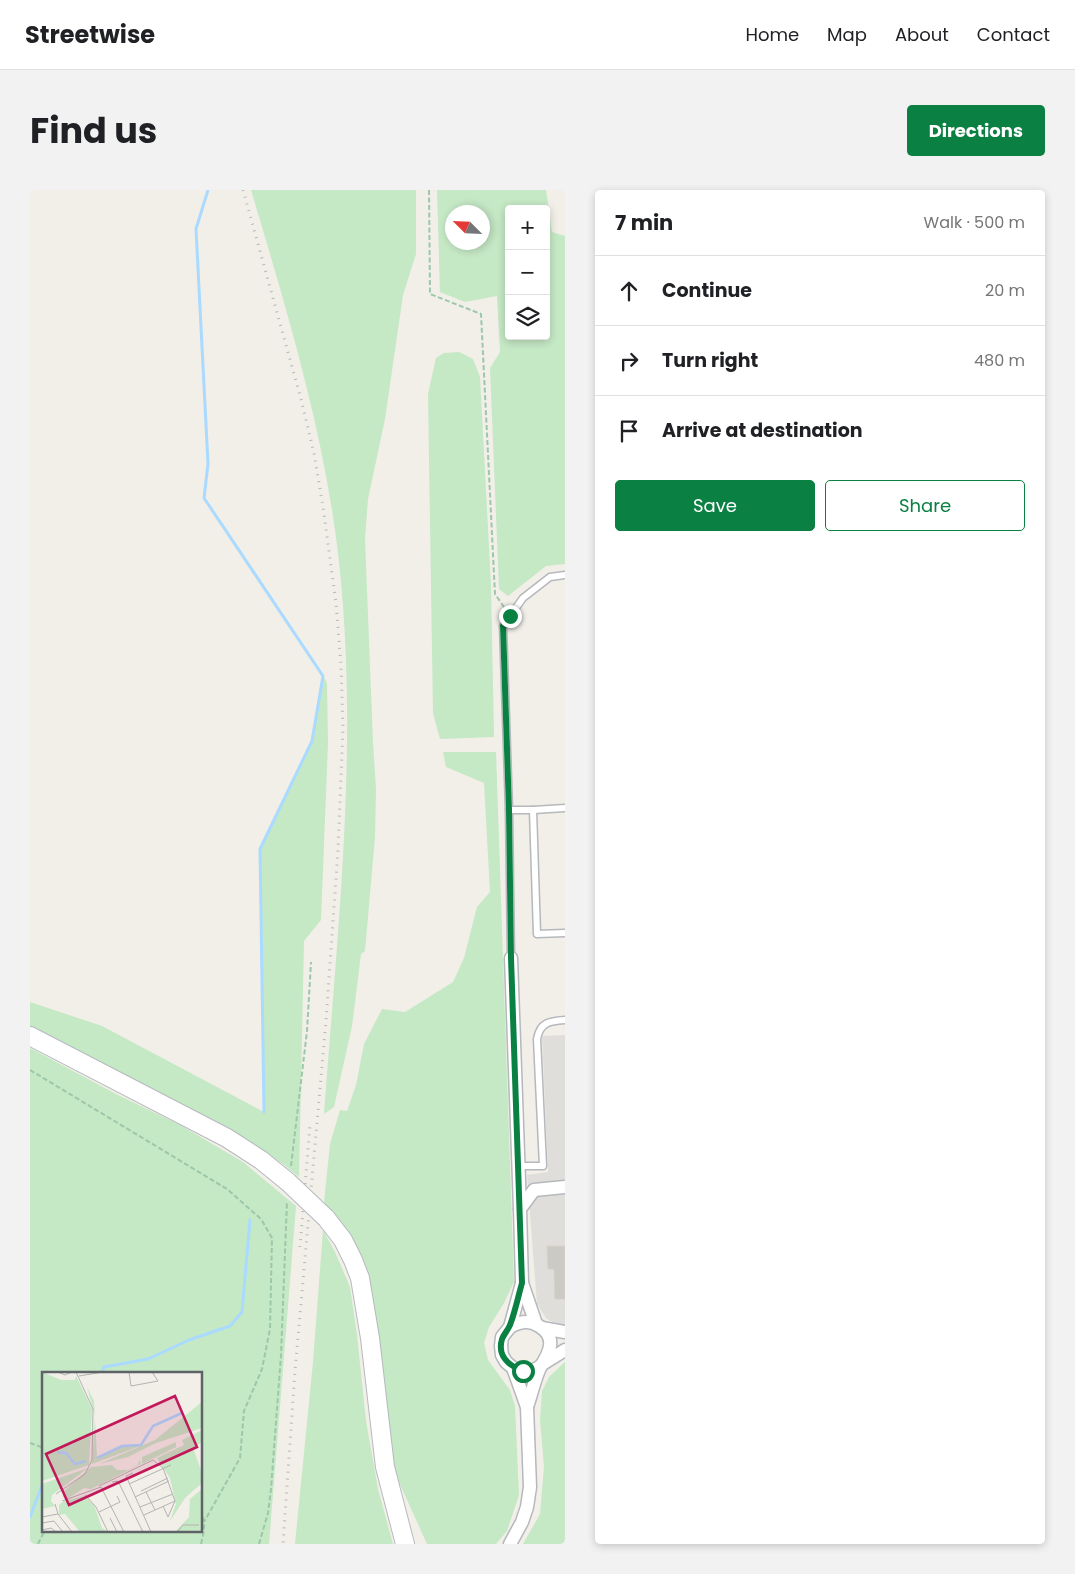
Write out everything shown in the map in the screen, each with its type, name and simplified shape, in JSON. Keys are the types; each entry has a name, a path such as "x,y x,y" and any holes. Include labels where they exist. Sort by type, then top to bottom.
{"main road":[{"path":"30,1036 227,1138 261,1160 289,1182 326,1218 343,1240 360,1278 370,1338 385,1468 405,1544"},
{"path":"396,1510 418,1544"}],"street":[{"path":"511,958 522,1283 510,1327 502,1337 502,1355 513,1368 523,1371 534,1370 565,1350"},
{"path":"520,1209 534,1190 565,1187"},
{"path":"522,1283 539,1326 548,1334 550,1343 550,1352 543,1364 528,1406"},
{"path":"510,1327 528,1321 539,1326 565,1332"},
{"path":"510,1542 522,1522 527,1507 530,1486 528,1406 513,1368"}],"lane":[{"path":"511,958 509,810 503,626 523,598 550,577 565,575"},
{"path":"509,810 565,808"},
{"path":"532,810 537,934 565,933"},
{"path":"519,1166 543,1166 538,1031 554,1021 565,1020"}],"path":[{"path":"430,190 430,294 482,314 495,594 510,616"},
{"path":"259,1544 268,1513 271,1489 281,1355 286,1215 307,1031 311,962"},
{"path":"30,1070 227,1189 261,1219 272,1238 270,1329 262,1368 244,1410 240,1458 204,1522"},
{"path":"30,1443 42,1447"},
{"path":"201,1544 204,1532 202,1515"},
{"path":"38,1544 44,1532"}],"shaded area":[{"path":"565,1035 565,1327 558,1326 546,1318 537,1304 527,1175 548,1172 542,1036"}],"green space":[{"path":"251,190 416,190 416,254 403,295 385,419 368,499 365,539 376,789 375,837 365,951 361,954 352,1026 334,1107 324,1114 345,825 347,681 343,609 336,537 321,449 289,319"},
{"path":"437,190 546,190 548,205 505,205 505,340 550,340 550,218 552,232 565,236 565,564 546,566 508,596 499,589 490,368 500,352 497,296 465,302 440,292"},
{"path":"459,352 473,359 480,377 491,585 494,737 440,739 433,713 428,394 436,358 444,353"},
{"path":"323,676 327,683 328,743 321,920 304,941 299,1177 283,1164 228,1129 30,1028 30,1002 102,1026 264,1112 260,849 312,741"},
{"path":"443,752 496,752 514,1282 489,1327 484,1343 488,1360 510,1390 515,1406 519,1495 507,1531 496,1544 427,1544 394,1471 362,1259 338,1219 324,1202 330,1144 340,1110 347,1111 356,1085 364,1044 382,1009 405,1012 453,982 464,958 477,907 490,892 484,783 446,767"},
{"path":"30,1048 116,1094 180,1125 243,1162 296,1206 269,1544 30,1544"},
{"path":"323,1230 350,1287 366,1421 378,1489 393,1544 295,1544 313,1362"},
{"path":"565,1362 565,1544 523,1544 540,1514 544,1467 540,1420 542,1391 549,1377"}],"building":[{"path":"547,1246 565,1246 565,1299 555,1299 554,1269 548,1269"}],"waterway":[{"path":"208,190 196,229 208,464 204,498 323,676 312,741 260,849 264,1112"},
{"path":"102,1372 104,1367 148,1359 189,1340 230,1326 242,1312 250,1220"},
{"path":"30,1517 42,1485"}],"railway":[{"path":"243,190 301,399 314,453 336,603 341,665 343,728 338,850 326,1021 295,1371 283,1544"},
{"path":"300,1247 310,1125"}],"route":[{"path":"510,616 503,626 509,810 511,958 522,1283 510,1327 502,1337 501,1346 502,1355 506,1362 513,1368 523,1371"}]}
